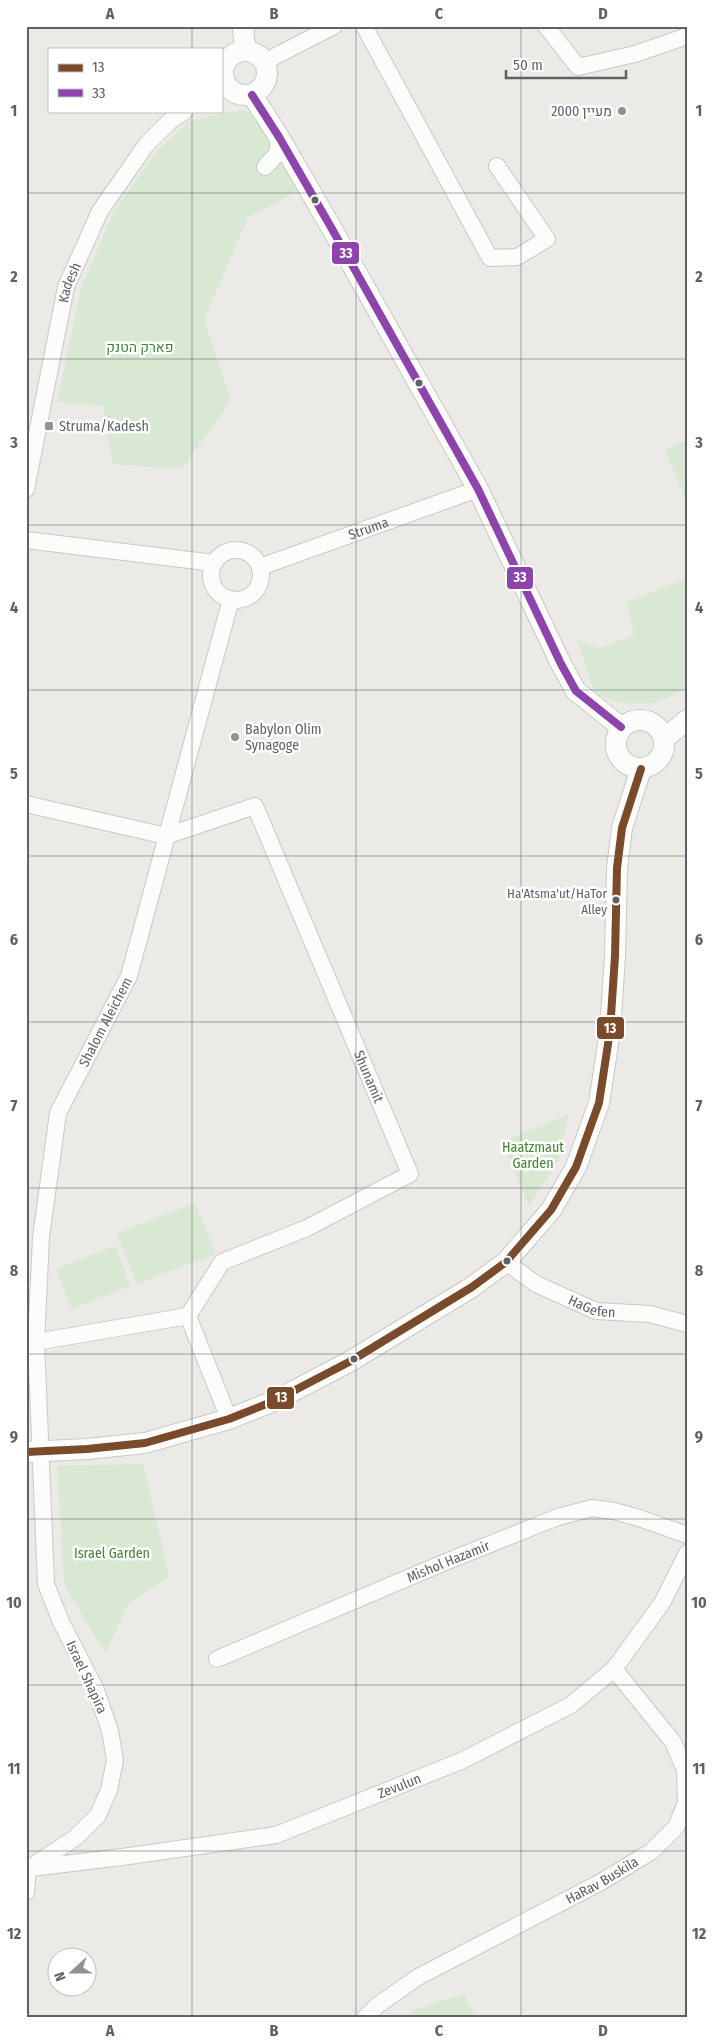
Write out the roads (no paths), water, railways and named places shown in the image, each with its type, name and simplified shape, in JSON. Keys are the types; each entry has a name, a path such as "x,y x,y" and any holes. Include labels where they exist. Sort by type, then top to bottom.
{"street":[{"path":"243,26 245,51"},
{"path":"264,62 334,26"},
{"path":"364,26 490,258 517,256 547,239 497,166"},
{"path":"546,26 578,67 634,54 687,36"},
{"path":"245,51 256,54 264,62 268,74 266,81 258,92 252,95 238,94 224,88 224,66 232,56 245,51"},
{"path":"252,95 280,137 478,489 561,664 576,690 621,727"},
{"name":"Kadesh","path":"26,489 66,287 100,212 146,145 170,121 184,112"},
{"path":"265,167 278,153 280,137"},
{"name":"Struma","path":"260,567 478,489"},
{"path":"26,540 214,563"},
{"path":"234,550 250,554 260,567 261,576 259,584 255,592 248,597 231,599 218,592 213,585 211,578 214,563 219,556 234,550"},
{"name":"Shalom Aleichem","path":"34,1451 36,1342 41,1237 58,1112 129,976 231,599"},
{"path":"642,719 653,723 661,732 664,742 663,752 654,763 641,769 625,764 619,758 615,742 621,727 631,721 642,719"},
{"path":"661,732 670,734 687,720"},
{"path":"34,1451 145,1443 229,1419 274,1401 325,1376 472,1287 506,1262 552,1210 576,1167 599,1103 610,1032 616,956 617,868 622,828 641,769"},
{"path":"26,804 166,836"},
{"name":"Shunamit","path":"166,836 255,806 410,1174 308,1228 222,1262 188,1316"},
{"name":"HaGefen","path":"506,1262 536,1284 596,1311 650,1314 687,1324"},
{"path":"36,1342 188,1316 229,1419"},
{"name":"Israel Shapira","path":"27,1868 75,1838 98,1815 109,1790 115,1760 110,1731 96,1690 61,1622 46,1584 34,1451"},
{"name":"Mishol Hazamir","path":"217,1659 443,1563 567,1515 592,1508 614,1511 639,1518 687,1535"},
{"name":"Zevulun","path":"27,1868 122,1857 276,1835 461,1761 571,1706 614,1669 662,1603 687,1553"},
{"name":"HaRav Buskila","path":"366,2018 378,2005 418,1977 601,1882 681,1832 686,1803 685,1770 673,1742 614,1669"},
{"path":"26,1892 27,1868"}],"place":[{"name":"מעיין 2000","path":"622,111"},
{"name":"Struma/Kadesh","path":"49,426"},
{"name":"Babylon Olim Synagoge","path":"235,737"},
{"name":"Ha'Atsma'ut/HaTor Alley","path":"616,900"}],"park label":[{"name":"פארק הטנק","path":"140,347"},
{"name":"Haatzmaut Garden","path":"533,1156"},
{"name":"Israel Garden","path":"112,1553"}]}
